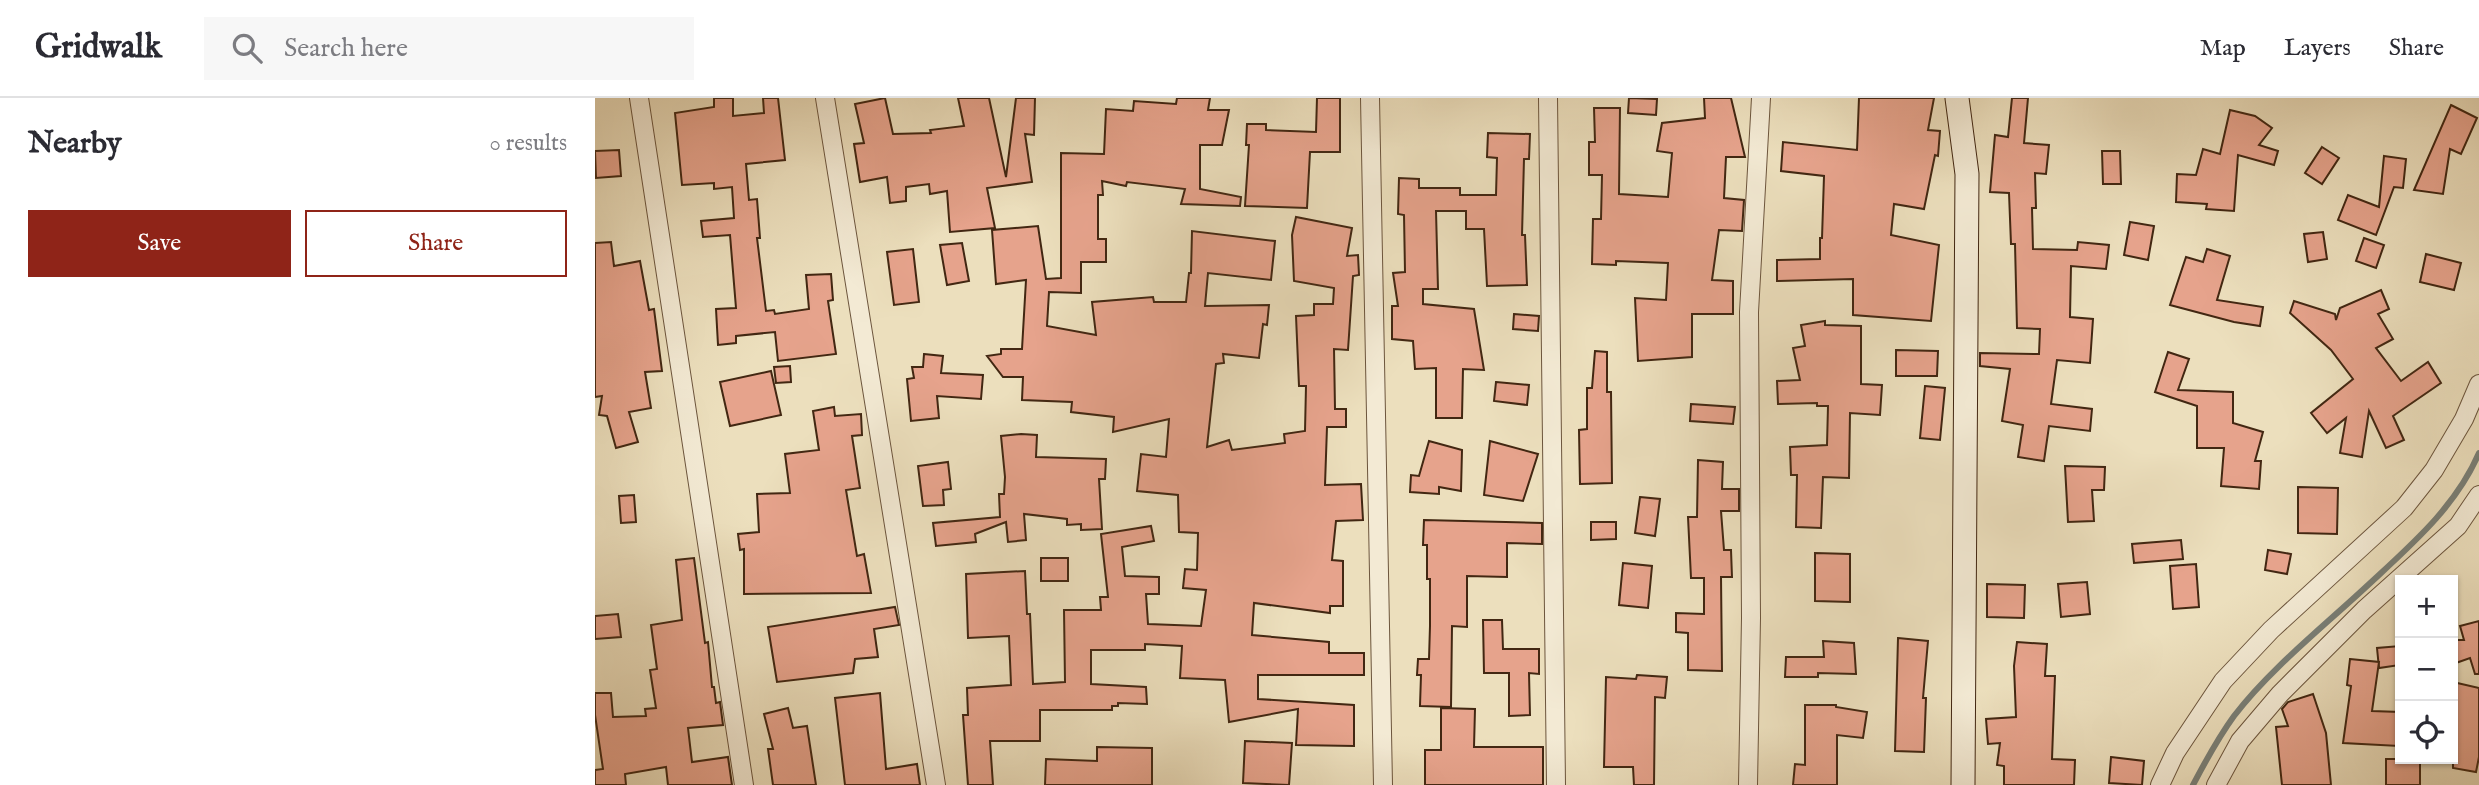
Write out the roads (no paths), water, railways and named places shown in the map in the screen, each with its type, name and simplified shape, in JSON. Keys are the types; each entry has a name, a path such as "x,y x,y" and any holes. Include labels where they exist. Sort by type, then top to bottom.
{"street":[{"path":"639,98 744,785"},
{"path":"825,98 936,785"},
{"path":"1370,98 1383,785"},
{"path":"1548,98 1556,785"},
{"path":"1748,785 1751,618 1749,312 1761,98"},
{"path":"1957,98 1967,174 1963,785"},
{"path":"2160,785 2175,753 2223,681 2271,630 2404,508 2434,470 2464,419 2479,384"},
{"path":"2216,785 2240,741 2280,694 2364,610 2458,526 2479,495"}],"waterway":[{"path":"2193,785 2223,733 2248,699 2280,665 2431,525 2458,491 2479,453"}]}
